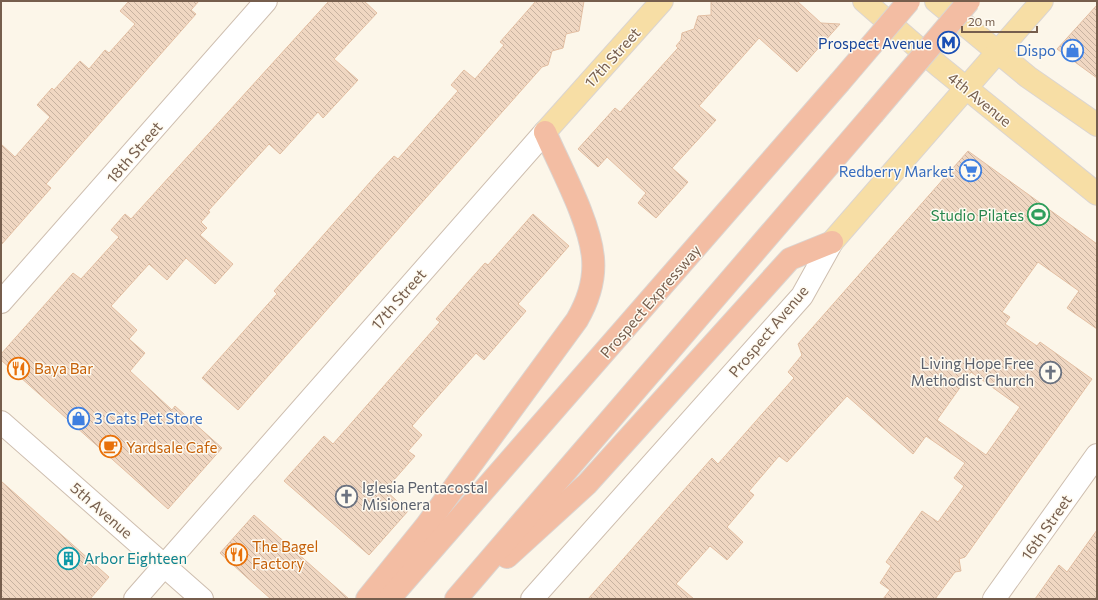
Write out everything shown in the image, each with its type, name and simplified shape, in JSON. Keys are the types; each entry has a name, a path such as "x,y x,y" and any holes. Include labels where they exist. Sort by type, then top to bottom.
{"highway":[{"name":"Prospect Expressway","path":"389,599 908,1"},
{"path":"456,599 969,1"},
{"path":"367,599 426,526 585,307 589,295 593,258 580,213 545,132"},
{"path":"460,599 587,484 790,259 832,242"}],"main road":[{"name":"17th Street","path":"545,132 662,1"},
{"name":"4th Avenue","path":"864,1 966,88 1097,194"},
{"path":"936,1 1028,77 1097,126"},
{"name":"Prospect Avenue","path":"832,242 1042,1"}],"street":[{"name":"18th Street","path":"1,302 266,1"},
{"name":"17th Street","path":"135,599 545,132"},
{"name":"Prospect Avenue","path":"532,599 802,296 832,242"},
{"name":"5th Avenue","path":"1,422 202,599"},
{"name":"16th Street","path":"994,599 1097,455"}],"building":[{"path":"129,1 199,1 191,10 196,14 46,184 51,188 1,245 1,144 15,157 50,117 37,105 52,88 54,90 80,61 89,69 105,50 109,53 135,24 120,11"},
{"path":"329,1 364,1 377,13 334,59 358,80 323,118 318,112 280,154 269,144 208,211 210,212 201,222 207,228 200,235 233,264 215,284 186,258 167,280 149,264 111,306 137,330 129,339 145,353 130,371 172,410 175,406 222,448 168,509 1,360 1,354 73,273 81,279 119,237 111,230 125,214 131,219"},
{"path":"536,1 584,1 579,31 566,34 563,48 552,51 548,65 542,67 238,410 202,378 277,294 274,291 379,172 394,156 398,159 458,91 451,85 464,70 475,79 504,45 500,42"},
{"path":"711,1 797,1 821,23 840,24 797,72 759,38 699,106 716,120 672,168 688,182 656,218 638,203 646,193 607,157 598,167 578,149 615,108 620,112 678,48 676,46 681,40 682,33 694,29 698,16 711,15"},
{"path":"1097,5 1097,78 1057,49"},
{"path":"968,151 1097,244 1097,329 1067,308 1079,291 1038,262 1002,312 1010,317 1005,324 1037,346 1040,342 1092,379 965,557 959,559 961,571 955,572 935,599 883,599 890,590 880,583 891,566 886,562 922,511 938,522 964,486 954,478 965,463 926,436 913,454 847,396 787,462 779,456 749,491 754,495 727,527 743,542 727,560 710,546 676,584 694,599 588,599 712,458 718,464 794,378 788,372 802,355 798,344","holes":["971,372 1020,407 986,455 937,420"]},
{"path":"533,214 569,246 518,304 526,311 484,360 476,353 412,426 422,435 408,451 415,456 385,490 408,511 369,555 284,481 324,436 333,444 440,322 436,319 469,281 485,263 488,265"},
{"path":"1,481 109,577 90,599 1,599"},
{"path":"254,515 349,599 271,599 254,584 220,553"},
{"path":"1097,530 1097,599 1035,599 1059,565 1067,572"}],"place":[{"name":"Prospect Avenue","path":"948,43"},
{"name":"Dispo","path":"1072,50"},
{"name":"Redberry Market","path":"970,171"},
{"name":"Studio Pilates","path":"1039,215"},
{"name":"Baya Bar","path":"19,368"},
{"name":"Living Hope Free Methodist Church","path":"1050,372"},
{"name":"3 Cats Pet Store","path":"79,418"},
{"name":"Yardsale Cafe","path":"110,447"},
{"name":"Iglesia Pentacostal Misionera","path":"346,496"},
{"name":"The Bagel Factory","path":"236,555"},
{"name":"Arbor Eighteen","path":"68,558"}]}
